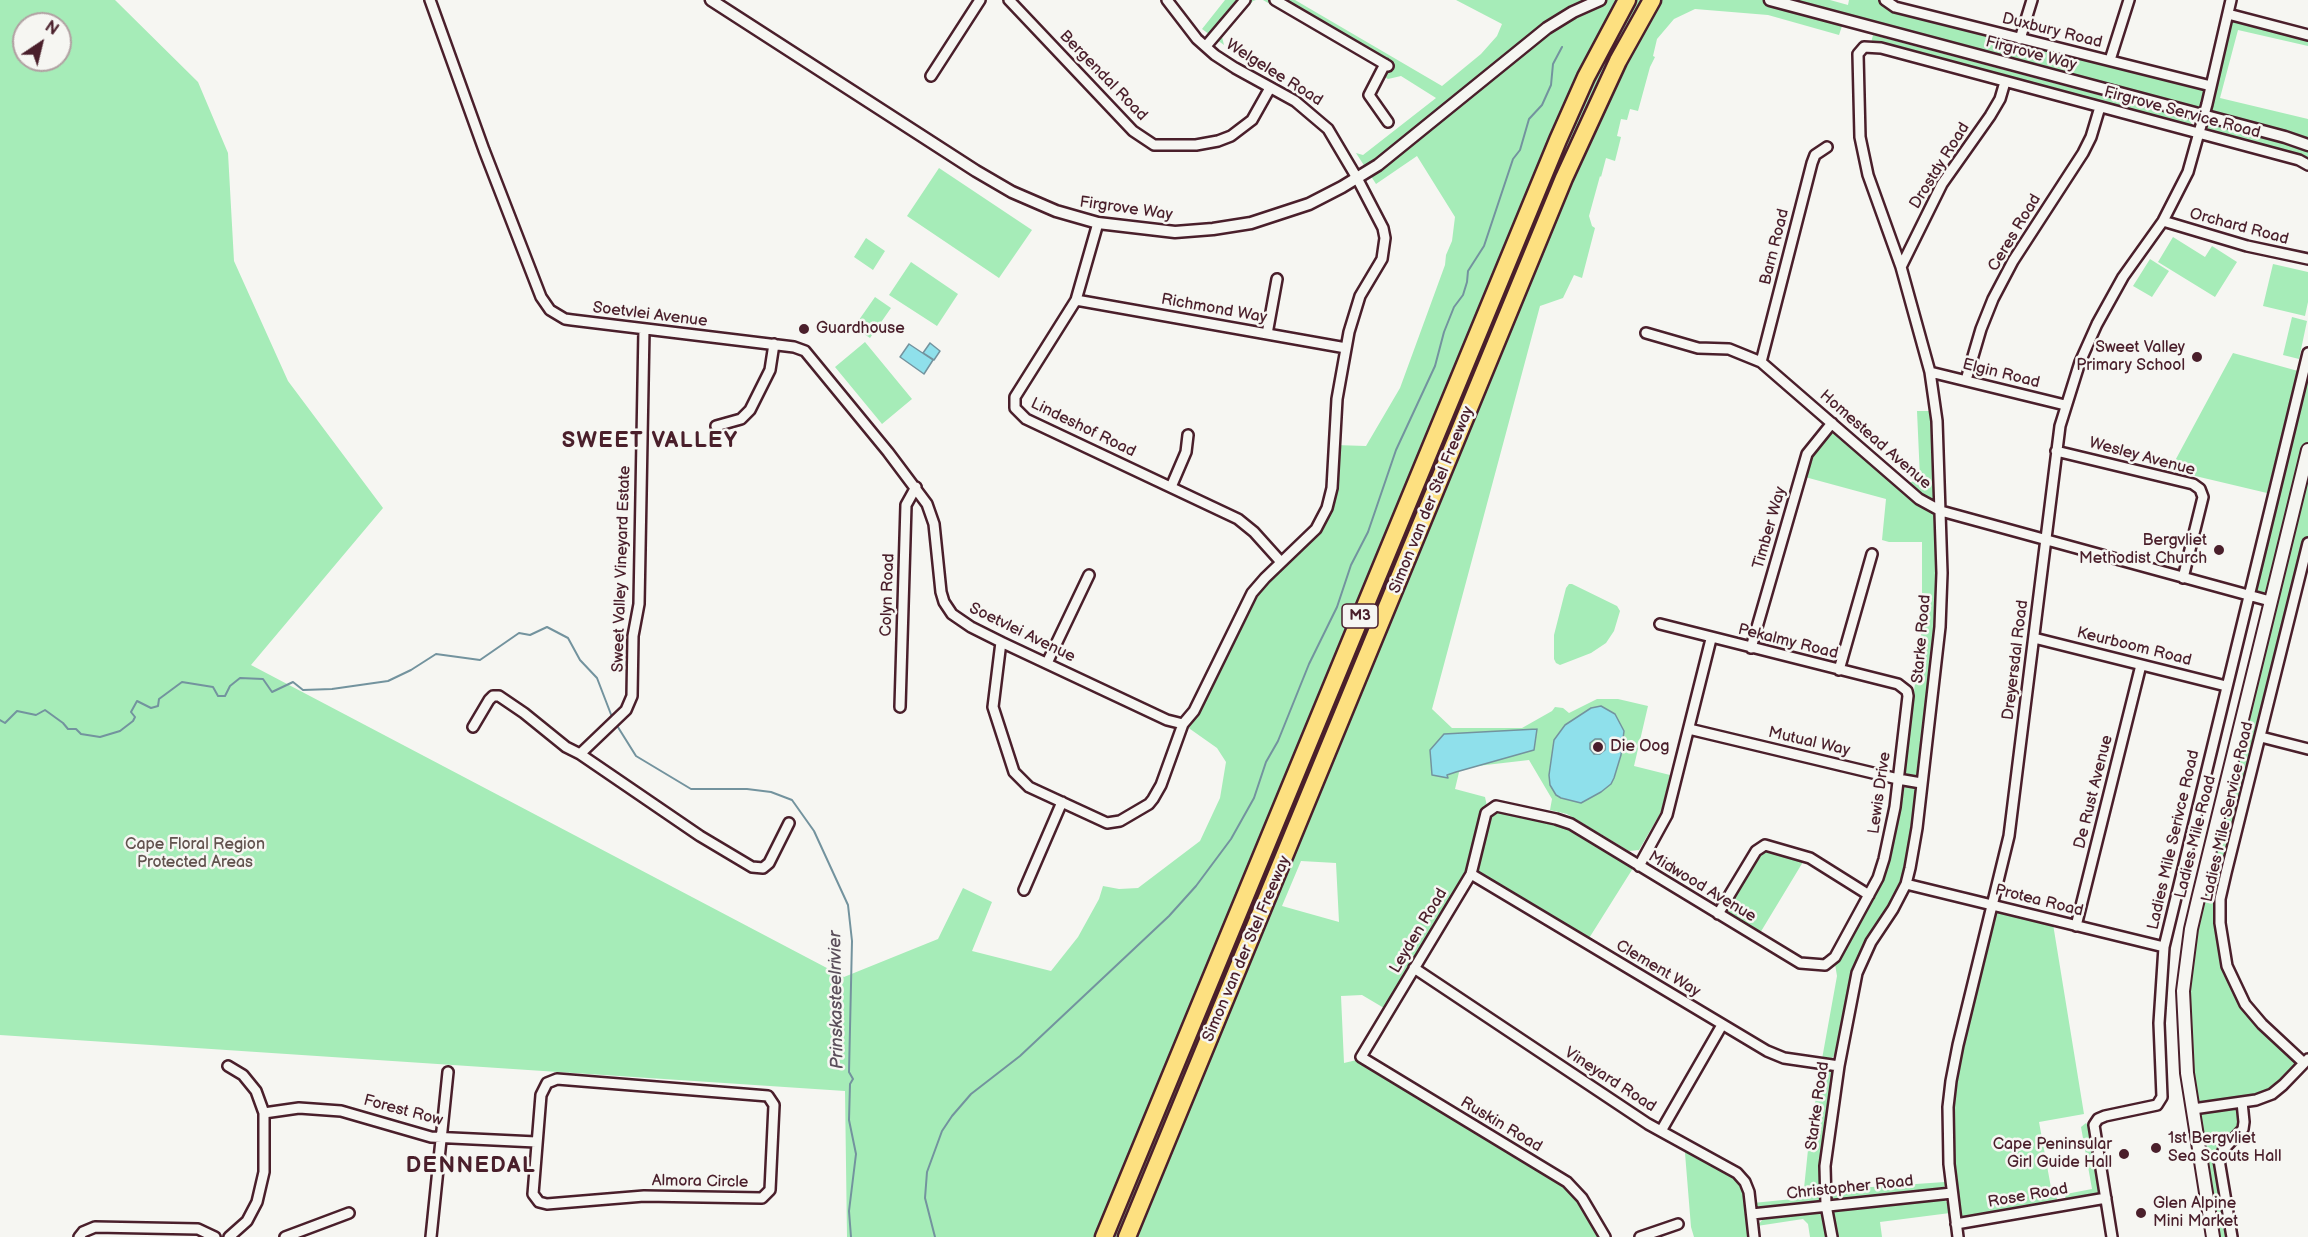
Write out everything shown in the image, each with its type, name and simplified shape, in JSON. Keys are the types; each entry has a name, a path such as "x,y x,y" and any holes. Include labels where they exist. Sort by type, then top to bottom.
{"highway":[{"name":"Simon van der Stel Freeway","path":"1104,1237 1558,140 1586,76 1627,0"},
{"name":"Simon van der Stel Freeway","path":"1127,1237 1564,178 1609,81 1652,0"}],"main road":[{"name":"Ladies Mile Road","path":"2213,1237 2193,1109 2184,1036 2182,990 2199,895 2308,450"}],"street":[{"name":"Soetvlei Avenue","path":"430,0 484,150 550,310 565,319 799,348 811,357 916,487 927,504 934,524 941,592 952,614 960,621 1001,642 1167,720 1183,724"},
{"name":"Firgrove Way","path":"711,0 994,183 1032,202 1098,223 1175,232 1232,227 1269,218 1309,204 1357,178 1378,165 1547,28 1595,2"},
{"path":"931,76 980,0"},
{"name":"Bergendal Road","path":"1009,0 1133,131 1154,145 1174,147 1196,145 1231,136 1252,120 1270,88"},
{"name":"Welgelee Road","path":"1167,0 1206,46 1234,68 1307,109 1328,129 1357,178"},
{"path":"1206,46 1245,0"},
{"path":"1275,0 1387,65 1370,95 1388,122"},
{"name":"Firgrove Way","path":"1770,0 2285,136 2308,145"},
{"path":"2020,39 2032,0"},
{"path":"2110,60 2129,0"},
{"name":"Dreyersdal Road","path":"1958,1237 1948,1146 1951,1081 2009,836 2056,451 2066,405 2080,362 2097,324 2123,277 2163,221 2188,172 2231,0"},
{"name":"Duxbury Road","path":"1886,1 1895,7 2211,86"},
{"path":"2228,14 2308,35"},
{"name":"Firgrove Service Road","path":"1873,46 2299,160 2308,165"},
{"name":"Starke Road","path":"1832,1237 1826,1205 1825,1166 1853,983 1871,942 1906,884 1917,828 1940,627 1941,512 1936,415 1930,372 1900,267 1868,175 1860,137 1857,57 1864,47 1873,46"},
{"name":"Drostdy Road","path":"1900,267 1942,184 1990,116 2000,99 2005,82"},
{"name":"Ceres Road","path":"1965,380 1981,328 1994,299 2013,261 2083,153 2091,137 2100,107"},
{"name":"Firgrove Way","path":"2285,136 2308,139"},
{"name":"Barn Road","path":"1761,362 1812,163 1815,155 1827,147"},
{"path":"1001,642 993,707 1014,772 1029,787 1107,823 1120,821 1149,804 1161,785 1183,724 1194,711 1246,602 1258,584 1316,528 1331,497 1336,415 1346,348 1360,296 1382,259 1385,245 1383,228 1357,178"},
{"name":"Orchard Road","path":"2163,221 2237,243 2308,260"},
{"name":"Lindeshof Road","path":"1098,223 1076,300 1015,397 1015,408 1026,419 1244,523 1281,562"},
{"path":"1267,334 1277,279"},
{"name":"Richmond Way","path":"1076,300 1346,348"},
{"name":"Sweet Valley Vineyard Estate","path":"580,754 626,710 632,696 633,636 639,604 644,329"},
{"name":"Homestead Avenue","path":"1646,333 1698,348 1717,347 1739,351 1761,362 1919,499 1941,512 2270,601"},
{"path":"716,426 741,418 750,410 770,370 774,344"},
{"path":"2248,595 2308,353"},
{"name":"Elgin Road","path":"1930,372 2066,405"},
{"name":"Timber Way","path":"1750,648 1807,454 1832,423"},
{"path":"1171,487 1186,452 1188,435"},
{"name":"Wesley Avenue","path":"2056,451 2193,484 2200,489 2203,497 2183,578"},
{"name":"Colyn Road","path":"900,707 906,505 916,487"},
{"name":"Ladies Mile Service Road","path":"2306,1061 2262,1024 2246,1004 2226,966 2220,923 2220,899 2308,543"},
{"path":"1839,670 1872,554"},
{"path":"1047,663 1089,575"},
{"name":"Ladies Mile Serivce Road","path":"2106,1198 2094,1129 2098,1119 2152,1107 2157,1105 2162,1097 2159,1023 2164,947 2248,595"},
{"name":"Pekalmy Road","path":"1660,624 1711,639 1898,684 1907,691"},
{"name":"Keurboom Road","path":"2034,638 2226,686"},
{"path":"1639,866 1667,815 1711,639"},
{"name":"De Rust Avenue","path":"2076,926 2141,665"},
{"name":"Lewis Drive","path":"1869,895 1878,878 1893,822 1907,691"},
{"path":"473,727 489,700 493,696 499,696 524,713 556,740 700,836 752,867 763,868 769,863 789,824"},
{"name":"Mutual Way","path":"1689,729 1922,783"},
{"path":"2261,737 2308,749"},
{"path":"1024,890 1062,802"},
{"name":"Midwood Avenue","path":"1487,812 1499,806 1566,822 1800,963 1825,965 1835,957 1869,895"},
{"name":"Leyden Road","path":"1361,1059 1361,1055 1471,874 1487,812"},
{"path":"1718,914 1756,851 1765,845 1810,858 1869,895"},
{"name":"Clement Way","path":"1471,874 1775,1055 1839,1066"},
{"name":"Protea Road","path":"1906,884 2164,947"},
{"name":"Vineyard Road","path":"1414,968 1661,1131 1740,1175 1748,1188 1754,1237"},
{"path":"1661,1131 1722,1025"},
{"name":"Ruskin Road","path":"1361,1059 1567,1182 1582,1198 1605,1237"},
{"path":"2193,1109 2256,1100 2272,1094 2306,1061"},
{"path":"228,1066 249,1081 256,1091 264,1113 261,1188 253,1212 242,1233 229,1237"},
{"path":"431,1237 448,1072"},
{"name":"Almora Circle","path":"556,1079 765,1095 771,1098 774,1105 772,1185 767,1195 762,1198 644,1196 542,1203 533,1194 536,1142 542,1090 547,1083 556,1079"},
{"path":"2232,1237 2219,1160 2224,1149 2243,1129 2242,1102"},
{"name":"Forest Row","path":"264,1113 299,1108 341,1111 441,1138 536,1142"},
{"name":"Christopher Road","path":"1752,1214 1952,1193"},
{"path":"2106,1198 2112,1237"},
{"name":"Rose Road","path":"1956,1224 2106,1198"},
{"path":"285,1237 349,1213"},
{"path":"1640,1237 1678,1224"},
{"path":"79,1237 83,1232 95,1227 198,1229 205,1230 215,1237"}],"green space":[{"name":"Cape Floral Region Protected Areas","path":"0,0 115,0 198,82 228,153 234,261 288,381 383,508 251,665 844,977 938,939 963,888 992,902 972,951 1051,971 1078,937 1099,899 1103,886 1119,889 1138,888 1200,841 1220,798 1226,762 1217,748 1183,724 1246,602 1316,529 1327,508 1335,445 1366,446 1400,388 1445,265 1446,255 1452,241 1455,217 1417,156 1376,184 1356,153 1363,155 1436,98 1401,76 1388,79 1378,73 1376,66 1263,0 1295,0 1442,86 1481,54 1497,36 1502,24 1456,0 1830,0 1848,5 1849,0 1885,0 2210,85 2228,14 2308,35 2308,46 2238,30 2220,98 2308,119 2308,139 2290,137 2308,145 2308,165 2199,133 2204,115 1844,20 1839,35 1768,15 1695,9 1674,19 1657,39 1653,56 1655,57 1638,111 1630,109 1627,120 1621,119 1617,136 1621,137 1615,161 1606,158 1600,176 1589,216 1595,228 1582,278 1574,275 1563,298 1540,306 1432,709 1452,728 1522,728 1555,707 1563,708 1569,713 1597,699 1618,699 1648,706 1634,766 1670,775 1661,812 1639,850 1629,851 1567,814 1550,810 1552,799 1529,760 1460,768 1455,789 1485,797 1488,811 1492,808 1561,822 1635,865 1586,943 1471,874 1389,1011 1362,995 1341,996 1344,1063 1361,1059 1564,1182 1581,1198 1603,1237 847,1237 845,1091 0,1035","holes":["1301,861 1336,863 1339,922 1282,906"]},
{"path":"1225,0 1256,0 1222,37 1224,45 1202,29"},
{"path":"1873,35 2189,119 2192,124 2186,126 1871,43"},
{"path":"939,168 1032,230 999,278 907,216"},
{"path":"2173,237 2205,257 2212,246 2237,262 2215,297 2158,262"},
{"path":"866,238 885,251 873,270 854,257"},
{"path":"2150,259 2169,271 2152,297 2133,286"},
{"path":"911,262 958,294 937,326 889,295"},
{"path":"2273,264 2308,272 2308,302 2305,316 2263,306"},
{"path":"875,297 891,308 870,338 854,327"},
{"path":"2292,317 2307,321 2299,359 2283,355"},
{"path":"865,342 912,399 882,424 835,367"},
{"path":"2233,353 2298,371 2267,493 2170,470"},
{"path":"2308,353 2308,543 2220,899 2223,948 2245,1004 2304,1063 2283,1085 2242,1102 2244,1122 2220,1153 2232,1237 2213,1237 2183,990 2270,601 2248,595"},
{"path":"1917,411 1932,411 1936,495 1931,501 1927,501 1907,484 1920,478"},
{"path":"1830,433 1841,435 1936,515 1939,576 1936,622 1919,772 1913,778 1907,776 1904,770 1922,628 1922,542 1882,540 1886,499 1805,477 1811,454"},
{"path":"1569,584 1617,606 1620,611 1614,631 1606,643 1591,653 1560,665 1554,659 1554,635"},
{"path":"1907,786 1914,788 1917,794 1906,865 1893,901 1869,937 1856,963 1838,1051 1832,1058 1822,1059 1837,976 1835,964 1883,877 1897,822 1901,791"},
{"path":"1765,846 1806,857 1757,938 1718,914"},
{"path":"1997,911 2053,924 2084,1114 2039,1122 2052,1193 2057,1198 2056,1203 1968,1218 1962,1216 1958,1211 1954,1181 1951,1109 1965,1037"},
{"path":"1821,1067 1830,1070 1834,1075 1821,1166 1820,1199 1815,1203 1803,1205 1757,1208 1753,1203 1803,1198 1809,1140"},
{"path":"2086,1123 2089,1126 2099,1191 2095,1196 2068,1201 2065,1199 2066,1194 2092,1189 2081,1127"},
{"path":"1689,1146 1743,1180 1753,1237 1694,1237 1691,1227 1685,1153"},
{"path":"1945,1182 1946,1185 1940,1190 1836,1201 1830,1199 1828,1190"},
{"path":"1942,1198 1948,1203 1950,1213 1880,1222 1882,1237 1835,1237 1831,1214 1834,1210"},
{"path":"1816,1211 1822,1215 1828,1237 1810,1237 1808,1224 1803,1219 1757,1226 1764,1218"}],"water":[{"path":"930,343 940,351 934,360 923,353"},
{"path":"909,344 933,360 924,374 900,357"},
{"name":"Die Oog","path":"1601,706 1615,714 1624,731 1621,755 1611,784 1581,803 1556,795 1550,785 1549,775 1554,740 1565,725 1591,708","holes":["1595,739 1601,739 1605,744 1605,750 1600,754 1594,754 1590,749 1590,743"]},
{"path":"1537,729 1534,750 1456,772 1447,775 1448,778 1432,775 1430,750 1444,734"}],"waterway":[{"path":"935,1237 925,1198 927,1172 942,1131 952,1116 971,1094 1020,1056 1169,916 1196,886 1231,839 1254,798 1266,762 1278,741 1309,664 1337,607 1351,565 1368,532 1396,450 1435,366 1444,332 1454,307 1463,295 1468,271 1484,246 1513,159 1520,150 1529,119 1542,105 1551,85 1553,64 1562,47"},
{"name":"Prinskasteelrivier","path":"0,720 5,723 17,711 36,715 45,710 68,729 76,729 81,734 100,737 120,731 133,721 135,717 131,712 137,701 151,708 158,706 159,699 182,682 213,687 218,696 225,696 230,686 240,678 263,679 272,692 293,682 303,690 332,689 388,681 436,654 480,660 519,633 530,635 547,627 568,638 580,660 597,678 612,717"},
{"name":"Prinskasteelrivier","path":"616,724 636,756 691,789 747,789 771,792 792,800 814,831 848,905 852,941 849,1072 853,1079 850,1084 849,1120 856,1154 849,1211 851,1237"}],"place":[{"name":"Guardhouse","path":"804,329"},
{"name":"Sweet Valley Primary School","path":"2197,357"},
{"name":"Bergvliet Methodist Church","path":"2219,550"},
{"name":"Die Oog","path":"1598,747"},
{"name":"1st Bergvliet Sea Scouts Hall","path":"2156,1148"},
{"name":"Cape Peninsular Girl Guide Hall","path":"2124,1154"},
{"name":"Glen Alpine Mini Market","path":"2141,1213"}],"district":[{"name":"SWEET VALLEY","path":"650,441"},
{"name":"DENNEDAL","path":"471,1166"}]}
